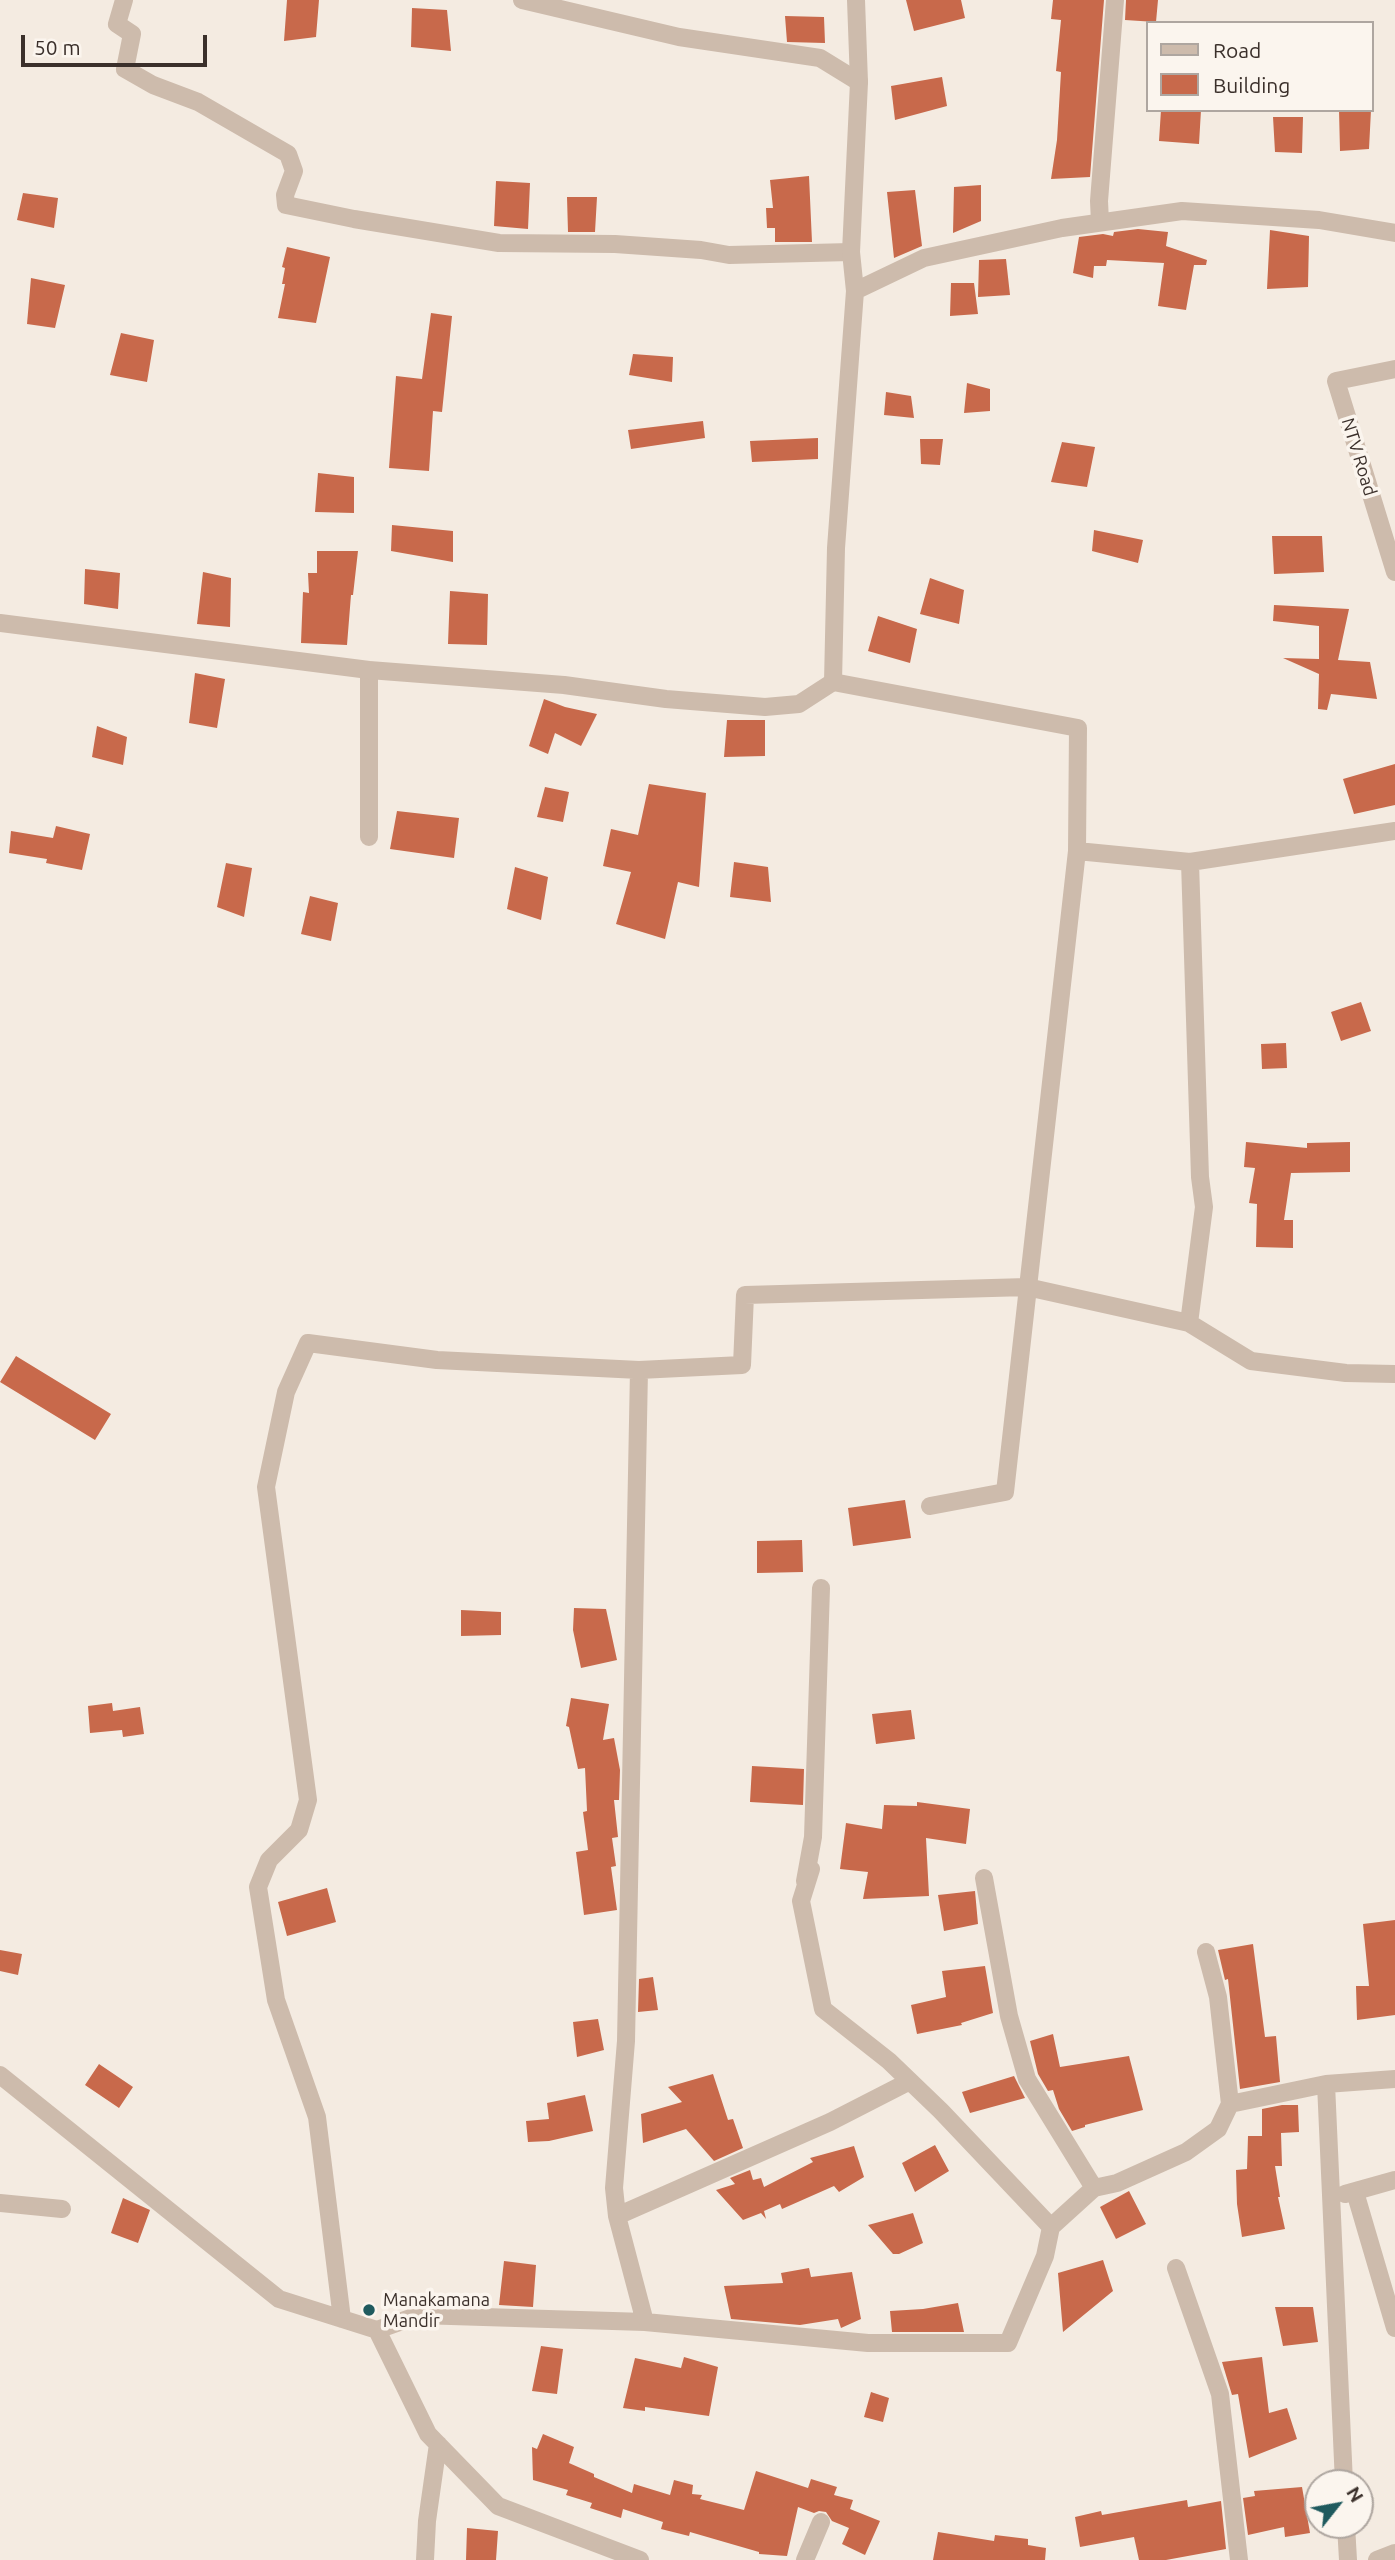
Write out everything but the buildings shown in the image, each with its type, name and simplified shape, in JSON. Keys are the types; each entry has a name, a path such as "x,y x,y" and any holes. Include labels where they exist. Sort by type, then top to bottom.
{"street":[{"path":"124,0 117,24 132,34 125,69 153,85 198,102 288,155 294,171 285,195 286,205 499,243 615,244 701,250 729,255 850,252"},
{"path":"522,0 679,37 820,58 859,82"},
{"path":"833,682 836,548 855,291 850,252 859,82 856,0"},
{"path":"1100,222 1099,201 1115,0"},
{"path":"855,291 924,258 1062,228 1182,211 1319,220 1395,233"},
{"name":"NTV Road","path":"1395,369 1336,382 1395,572"},
{"path":"0,623 369,670 564,685 666,699 765,707 799,704 833,682 1078,729 1077,851 1005,1492 930,1506"},
{"path":"369,670 369,837"},
{"path":"1077,851 1190,862 1395,831"},
{"path":"1189,1323 1204,1207 1200,1177 1190,862"},
{"path":"342,2319 317,2117 276,2000 258,1887 270,1860 299,1830 309,1800 266,1487 286,1392 308,1343 437,1360 639,1370 742,1365 745,1295 1027,1287 1189,1323 1251,1361 1346,1373 1395,1374"},
{"path":"639,1370 626,2041 614,2188 617,2216 645,2322"},
{"path":"821,1588 813,1837 801,1901 823,2009 910,2081 1051,2227"},
{"path":"801,1901 811,1869"},
{"path":"984,1878 1009,2016 1027,2079 1094,2188"},
{"path":"0,2076 279,2300 377,2330 419,2315 645,2322 868,2343 1008,2343 1045,2256 1051,2227 1094,2188 1117,2183 1186,2152 1218,2129 1230,2104 1218,1997 1206,1952"},
{"path":"1230,2104 1326,2084 1395,2079"},
{"path":"617,2216 830,2122 910,2081"},
{"path":"1326,2084 1344,2469"},
{"path":"1332,2197 1395,2180"},
{"path":"1355,2192 1395,2328"},
{"path":"0,2203 62,2209"},
{"path":"1176,2268 1220,2394 1239,2560"},
{"path":"377,2330 428,2434 498,2506 640,2560"},
{"path":"425,2560 427,2521 438,2444"},
{"path":"805,2560 821,2522"},
{"path":"1347,2539 1348,2560"},
{"path":"1377,2560 1395,2553"}],"place":[{"name":"Manakamana Mandir","path":"369,2310"}]}
